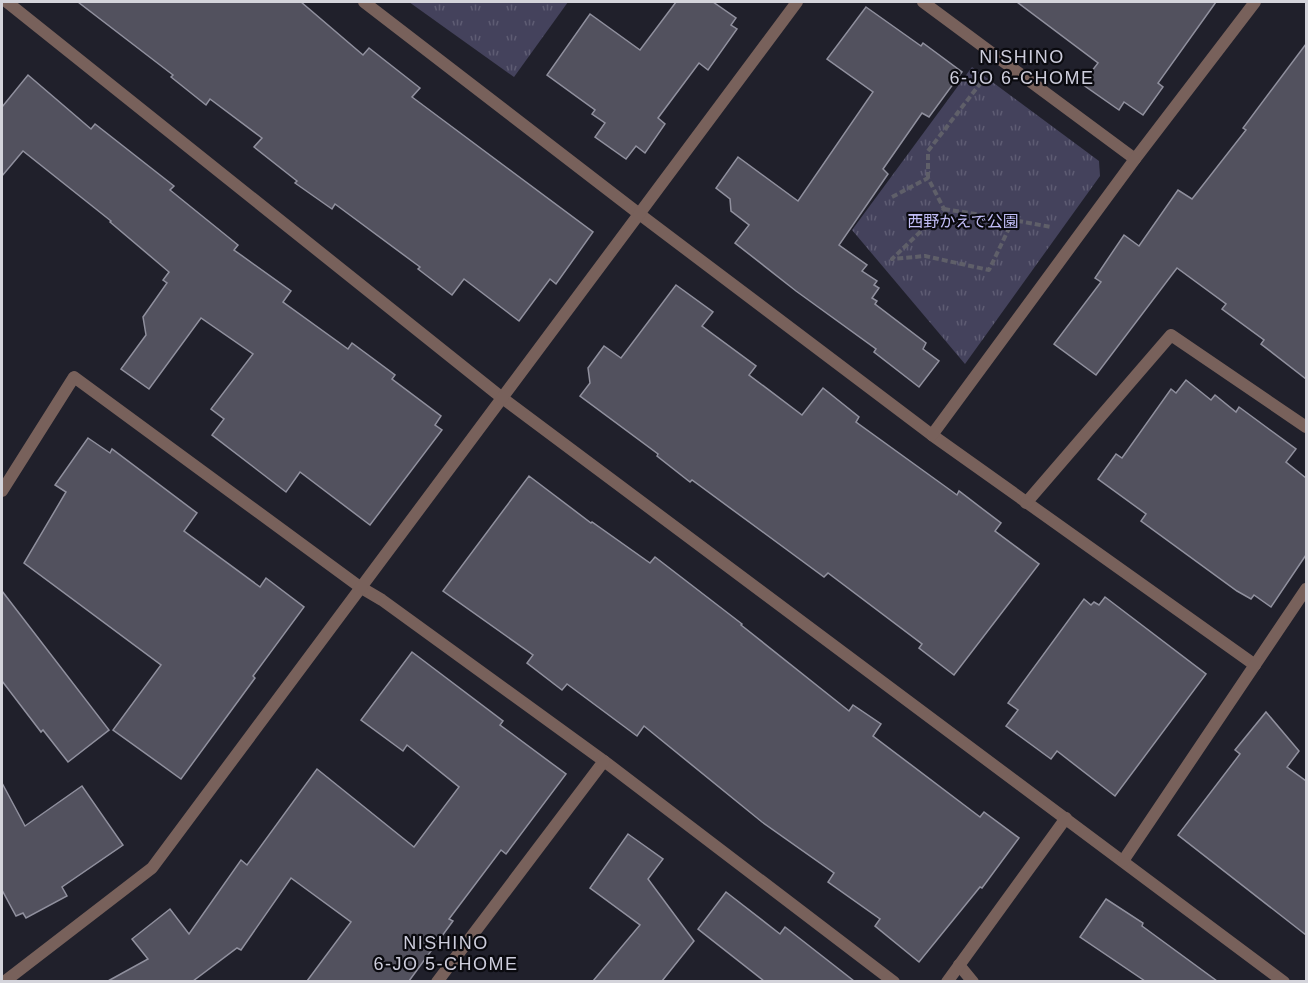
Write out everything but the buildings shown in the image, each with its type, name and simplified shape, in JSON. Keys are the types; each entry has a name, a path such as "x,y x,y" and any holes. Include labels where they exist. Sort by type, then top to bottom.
{"street":[{"path":"7,2 501,397 1284,981"},
{"path":"364,2 932,435 1255,664"},
{"path":"4,981 152,868 797,2"},
{"path":"923,2 1135,159"},
{"path":"932,435 1135,159 1255,2"},
{"path":"1026,503 1171,335 1306,427"},
{"path":"3,485 74,377 360,587 382,600 604,761 894,981"},
{"path":"1122,861 1306,589"},
{"path":"437,981 604,761"},
{"path":"946,981 1066,818"},
{"path":"959,965 973,981"}],"path":[{"path":"944,209 928,177 928,151 1000,58"},
{"path":"892,197 928,177"},
{"path":"944,209 892,259 925,256 990,270 1013,220"},
{"path":"944,209 1082,233"}],"green space":[{"path":"409,2 568,2 514,77"},
{"name":"西野かえで公園","path":"972,67 1099,161 1100,176 965,364 852,230"}],"district":[{"name":"NISHINO 6-JO 6-CHOME","path":"1022,67"},
{"name":"NISHINO 6-JO 5-CHOME","path":"446,953"}]}
